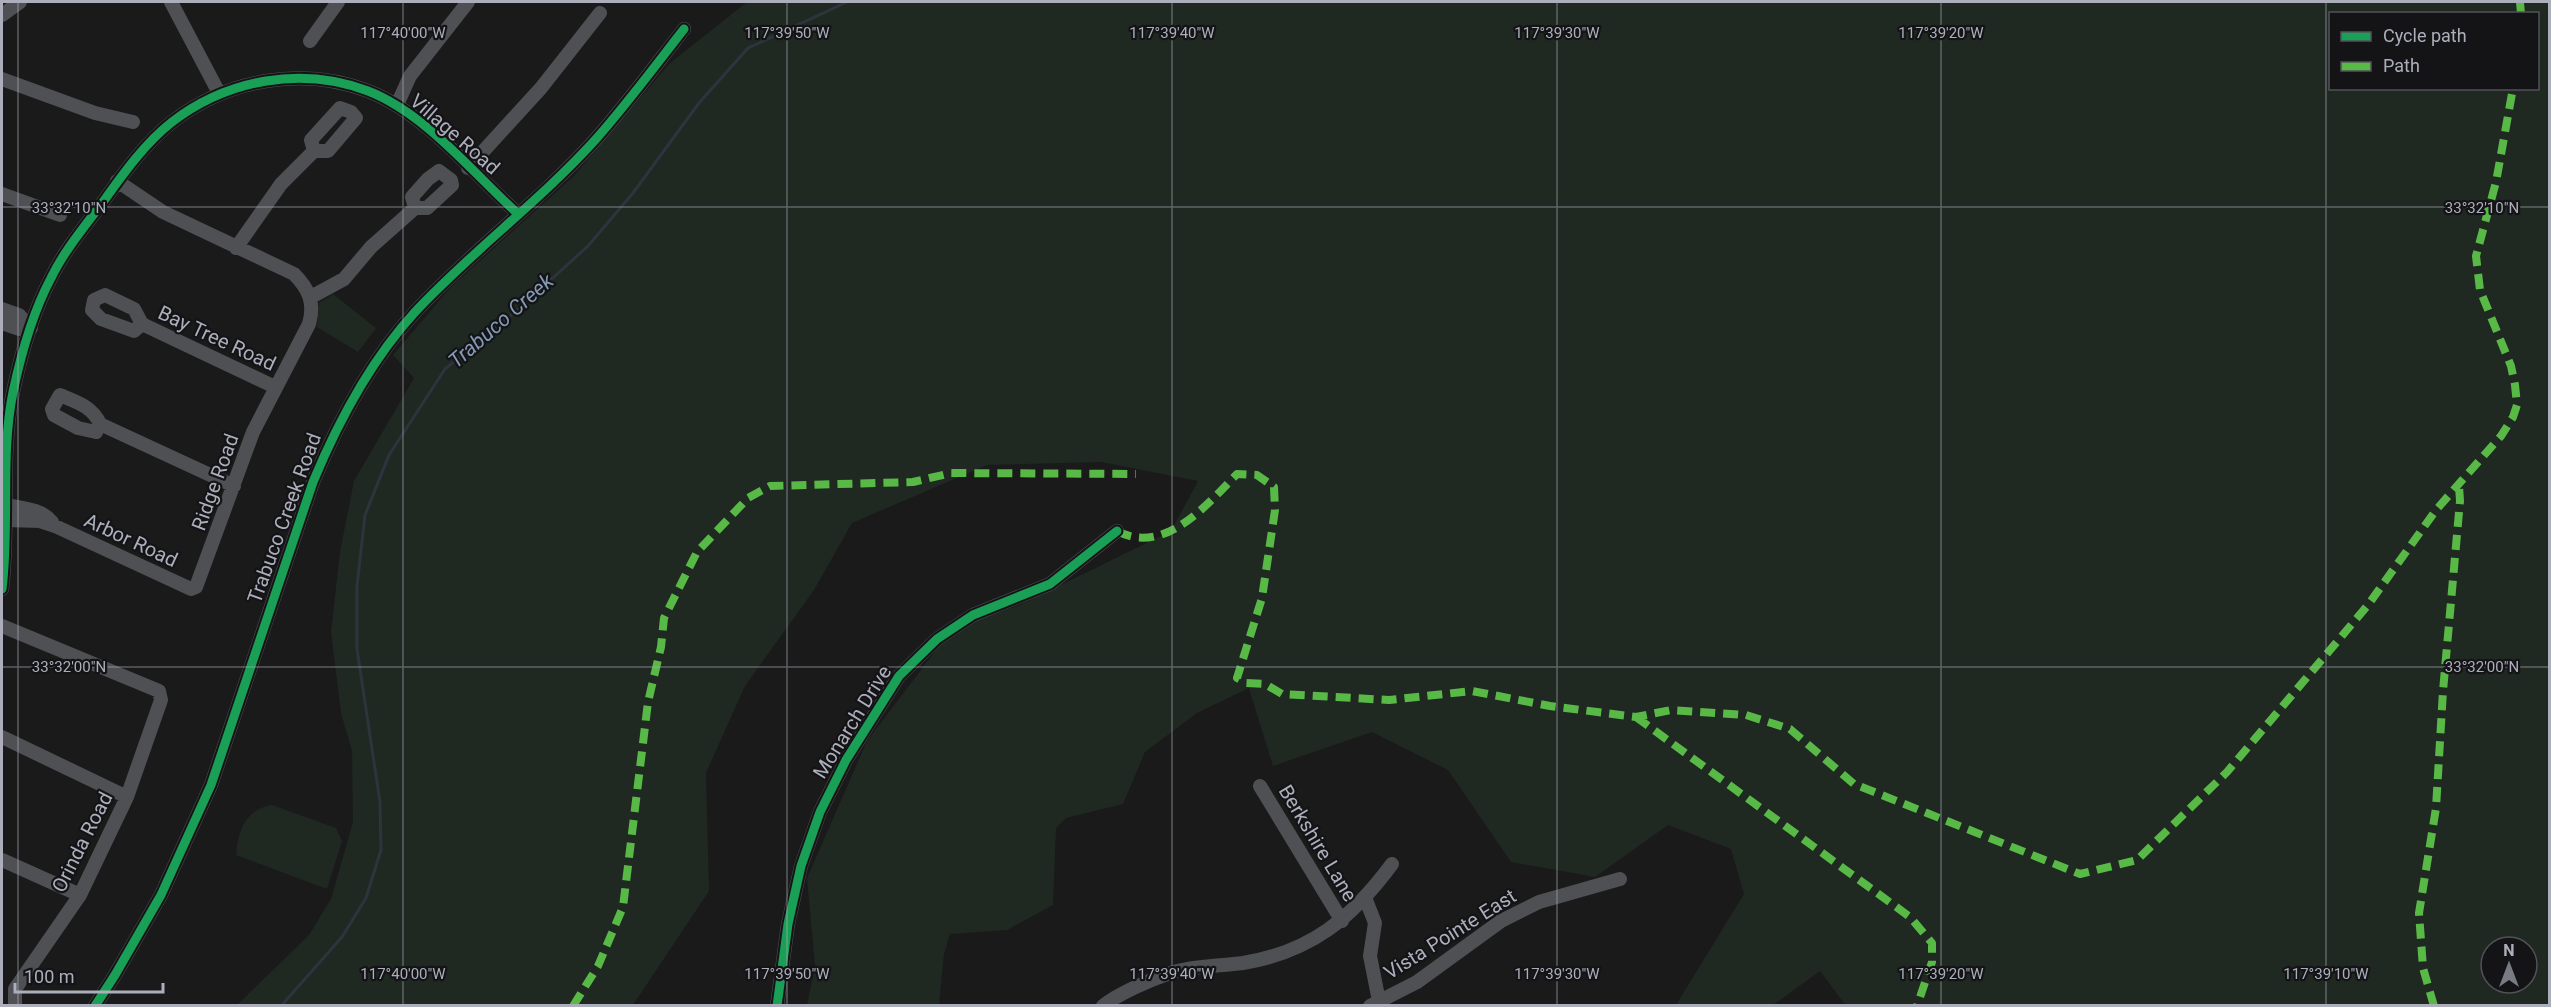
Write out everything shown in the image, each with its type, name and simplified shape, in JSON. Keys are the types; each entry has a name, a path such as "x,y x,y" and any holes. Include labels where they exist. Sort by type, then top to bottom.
{"street":[{"path":"2,15 20,2"},
{"path":"171,2 219,93"},
{"path":"310,41 338,2"},
{"path":"397,105 410,76 468,2"},
{"path":"468,168 541,88 600,13"},
{"name":"Trabuco Creek Road","path":"95,1005 116,975 161,895 211,785 288,553 329,443 377,362 414,314 595,140 684,29"},
{"name":"Village Road","path":"2,588 10,412 31,328 51,277 117,182 171,123 219,93 265,81 303,78 336,82 369,91 397,105 416,118 517,213"},
{"path":"2,79 85,110 133,122"},
{"path":"236,248 281,184 314,151"},
{"path":"117,182 163,212 294,274 311,297 344,279 371,247 415,208"},
{"path":"2,194 60,215"},
{"name":"Ridge Road","path":"191,589 196,587 254,432 309,324 311,297"},
{"path":"2,309 20,315 31,328"},
{"path":"2,323 19,329 31,328"},
{"name":"Bay Tree Road","path":"142,324 275,387"},
{"path":"100,424 234,486"},
{"name":"Arbor Road","path":"6,505 46,515 55,526"},
{"name":"Arbor Road","path":"6,520 40,521 55,526 191,589"},
{"name":"Monarch Drive","path":"777,1005 795,889 820,812 846,760 899,676 937,639 973,615 1050,585 1117,531"},
{"name":"Orinda Road","path":"2,626 159,692 161,700 127,797 80,895 15,989"},
{"path":"2,737 127,797"},
{"name":"Berkshire Lane","path":"1260,786 1342,921"},
{"path":"2,860 80,895"},
{"path":"1103,1005 1174,972 1246,962 1304,945 1342,921 1366,900 1392,864"},
{"name":"Vista Pointe East","path":"1375,1003 1417,982 1501,921 1539,902 1620,879"},
{"path":"1366,900 1375,923 1370,956 1375,1003"},
{"path":"2,983 15,989 15,1005"}],"shaded area":[{"path":"747,2 2549,2 2549,1005 1846,1006 1820,971 1773,1005 1676,1005 1744,894 1731,849 1668,825 1595,877 1511,862 1448,770 1372,732 1273,766 1249,688 1197,713 1145,752 1123,804 1066,818 1056,828 1053,905 1007,930 950,934 944,954 939,1005 807,1005 815,966 807,878 867,741 952,629 1020,605 1171,531 1198,481 1101,462 987,465 852,523 814,590 745,686 706,773 709,891 633,1005 236,1006 309,935 331,899 353,822 352,751 341,713 331,632 340,552 354,481 414,378 393,355 451,287 574,176 669,64"},
{"path":"333,294 376,328 358,352 317,327 319,303"},
{"path":"272,805 336,828 342,841 327,889 236,855 241,829 245,822 256,811"}],"waterway":[{"name":"Trabuco Creek","path":"281,1006 342,937 366,898 381,850 380,802 357,649 357,586 365,515 389,455 445,369 522,306 588,246 633,193 699,103 748,48 847,2"}],"marked path":[{"path":"2520,2 2521,12"},
{"path":"1117,531 1134,537 1151,537 1168,532 1198,512 1237,474 1257,475 1274,487 1275,510 1262,598 1237,678 1246,683 1265,684 1282,694 1389,700 1472,691 1550,706 1636,717 1671,710 1746,715 1790,729 1854,784 2080,874 2137,860 2227,772 2368,605 2436,510 2501,436 2513,417 2517,405 2511,366 2480,290 2476,256 2496,182 2513,90"},
{"path":"573,1006 598,966 623,907 648,702 661,647 664,618 697,552 748,498 770,486 913,482 951,473 1136,474"},
{"path":"2434,1006 2423,968 2419,913 2436,808 2443,691 2460,501 2459,486"},
{"path":"1636,717 1910,917 1932,943 1932,962 1917,1006"}],"cycle path":[{"path":"95,1006 161,895 211,785 313,482 357,392 384,350 415,312 596,139 684,29"},
{"path":"2,589 9,416 20,363 33,319 56,268 75,239 135,159 172,122 194,107 217,96 266,81 292,78 343,83 368,91 409,114 447,145 517,213"},
{"path":"777,1006 788,924 801,866 820,812 846,760 899,676 937,639 973,615 1050,584 1117,531"}]}
